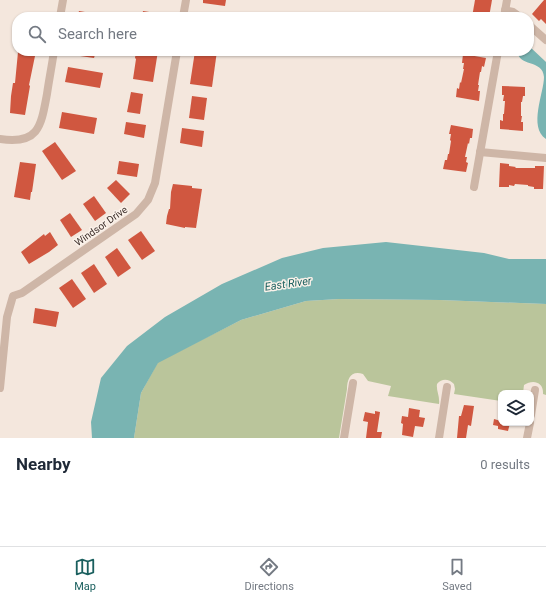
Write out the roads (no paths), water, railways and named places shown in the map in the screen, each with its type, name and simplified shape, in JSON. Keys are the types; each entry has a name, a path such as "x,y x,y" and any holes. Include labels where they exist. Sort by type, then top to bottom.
{"street":[{"path":"61,12 63,0"},
{"path":"184,12 186,0"},
{"path":"505,12 507,0"},
{"path":"534,29 546,40"},
{"path":"0,139 12,141 24,139 38,129 43,117 53,56"},
{"name":"Windsor Drive","path":"0,388 7,317 13,296 22,293 136,214 148,200 155,183 176,56"},
{"path":"474,187 497,56"},
{"path":"480,152 546,158"},
{"path":"344,438 354,384"},
{"path":"439,438 447,387"},
{"path":"534,396 535,390"},
{"path":"527,438 529,426"}],"water":[{"path":"534,51 546,62 546,139 541,134 537,118 544,77 543,71 535,65 519,56 534,56"},
{"name":"East River","path":"386,242 484,253 509,259 546,259 546,304 440,300 339,299 306,301 241,320 158,363 141,393 134,438 92,438 91,422 101,378 127,346 165,317 222,284 282,258 323,248"}]}
